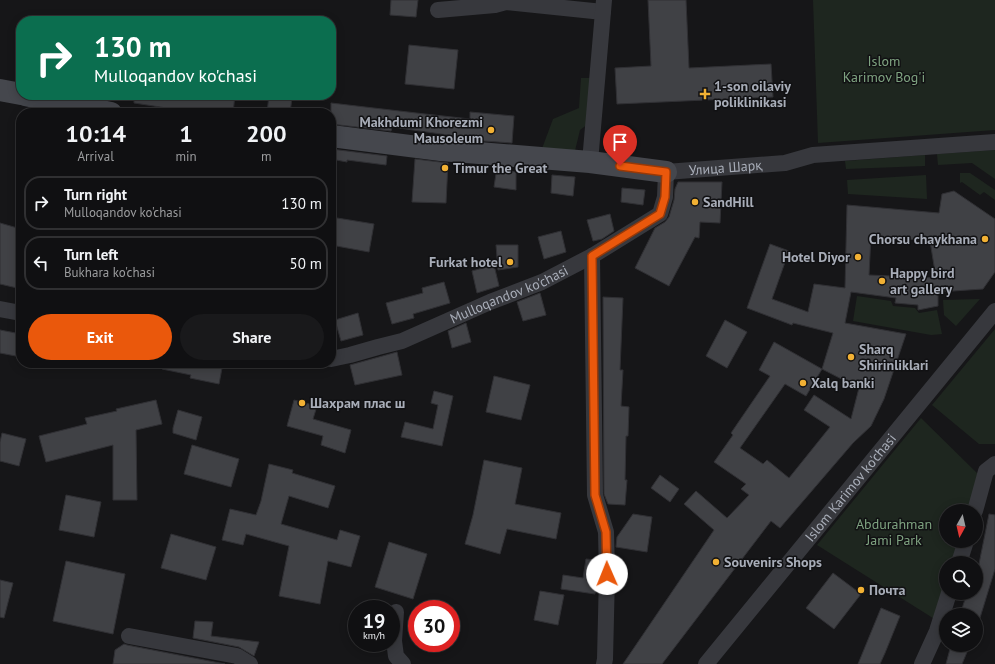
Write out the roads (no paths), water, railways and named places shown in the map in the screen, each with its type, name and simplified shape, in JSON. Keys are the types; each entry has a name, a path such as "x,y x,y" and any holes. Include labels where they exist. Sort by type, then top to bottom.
{"street":[{"path":"438,10 506,2 604,6 590,162"},
{"path":"0,90 16,93"},
{"path":"49,100 87,108"},
{"path":"336,137 441,150 590,162 666,172"},
{"name":"Улица Шарқ","path":"666,172 785,163 813,155 995,142"},
{"name":"Mulloqandov ko'chasi","path":"336,357 402,341 490,302 542,282 592,256 660,214 665,197 666,172"},
{"path":"592,256 595,495 606,532 607,574 604,664"},
{"path":"0,309 16,312"},
{"name":"Islom Karimov ko'chasi","path":"706,664 995,311"},
{"path":"977,504 986,471 995,464"},
{"path":"922,664 937,631 947,600"},
{"path":"129,636 237,656 250,664"},
{"path":"395,652 396,656 403,664"}],"place":[{"name":"1-son oilaviy poliklinikasi","path":"705,94"},
{"name":"Makhdumi Khorezmi Mausoleum","path":"491,130"},
{"name":"Timur the Great","path":"445,168"},
{"name":"SandHill","path":"695,202"},
{"name":"Chorsu chaykhana","path":"985,239"},
{"name":"Hotel Diyor","path":"858,257"},
{"name":"Furkat hotel","path":"510,262"},
{"name":"Happy bird art gallery","path":"882,281"},
{"name":"Sharq Shirinliklari","path":"851,357"},
{"name":"Xalq banki","path":"803,383"},
{"name":"Шахрам плас ш","path":"302,403"},
{"name":"Souvenirs Shops","path":"716,562"},
{"name":"Почта","path":"861,590"}],"park label":[{"name":"Islom Karimov Bog'i","path":"884,70"},
{"name":"Abdurahman Jami Park","path":"894,532"}]}
